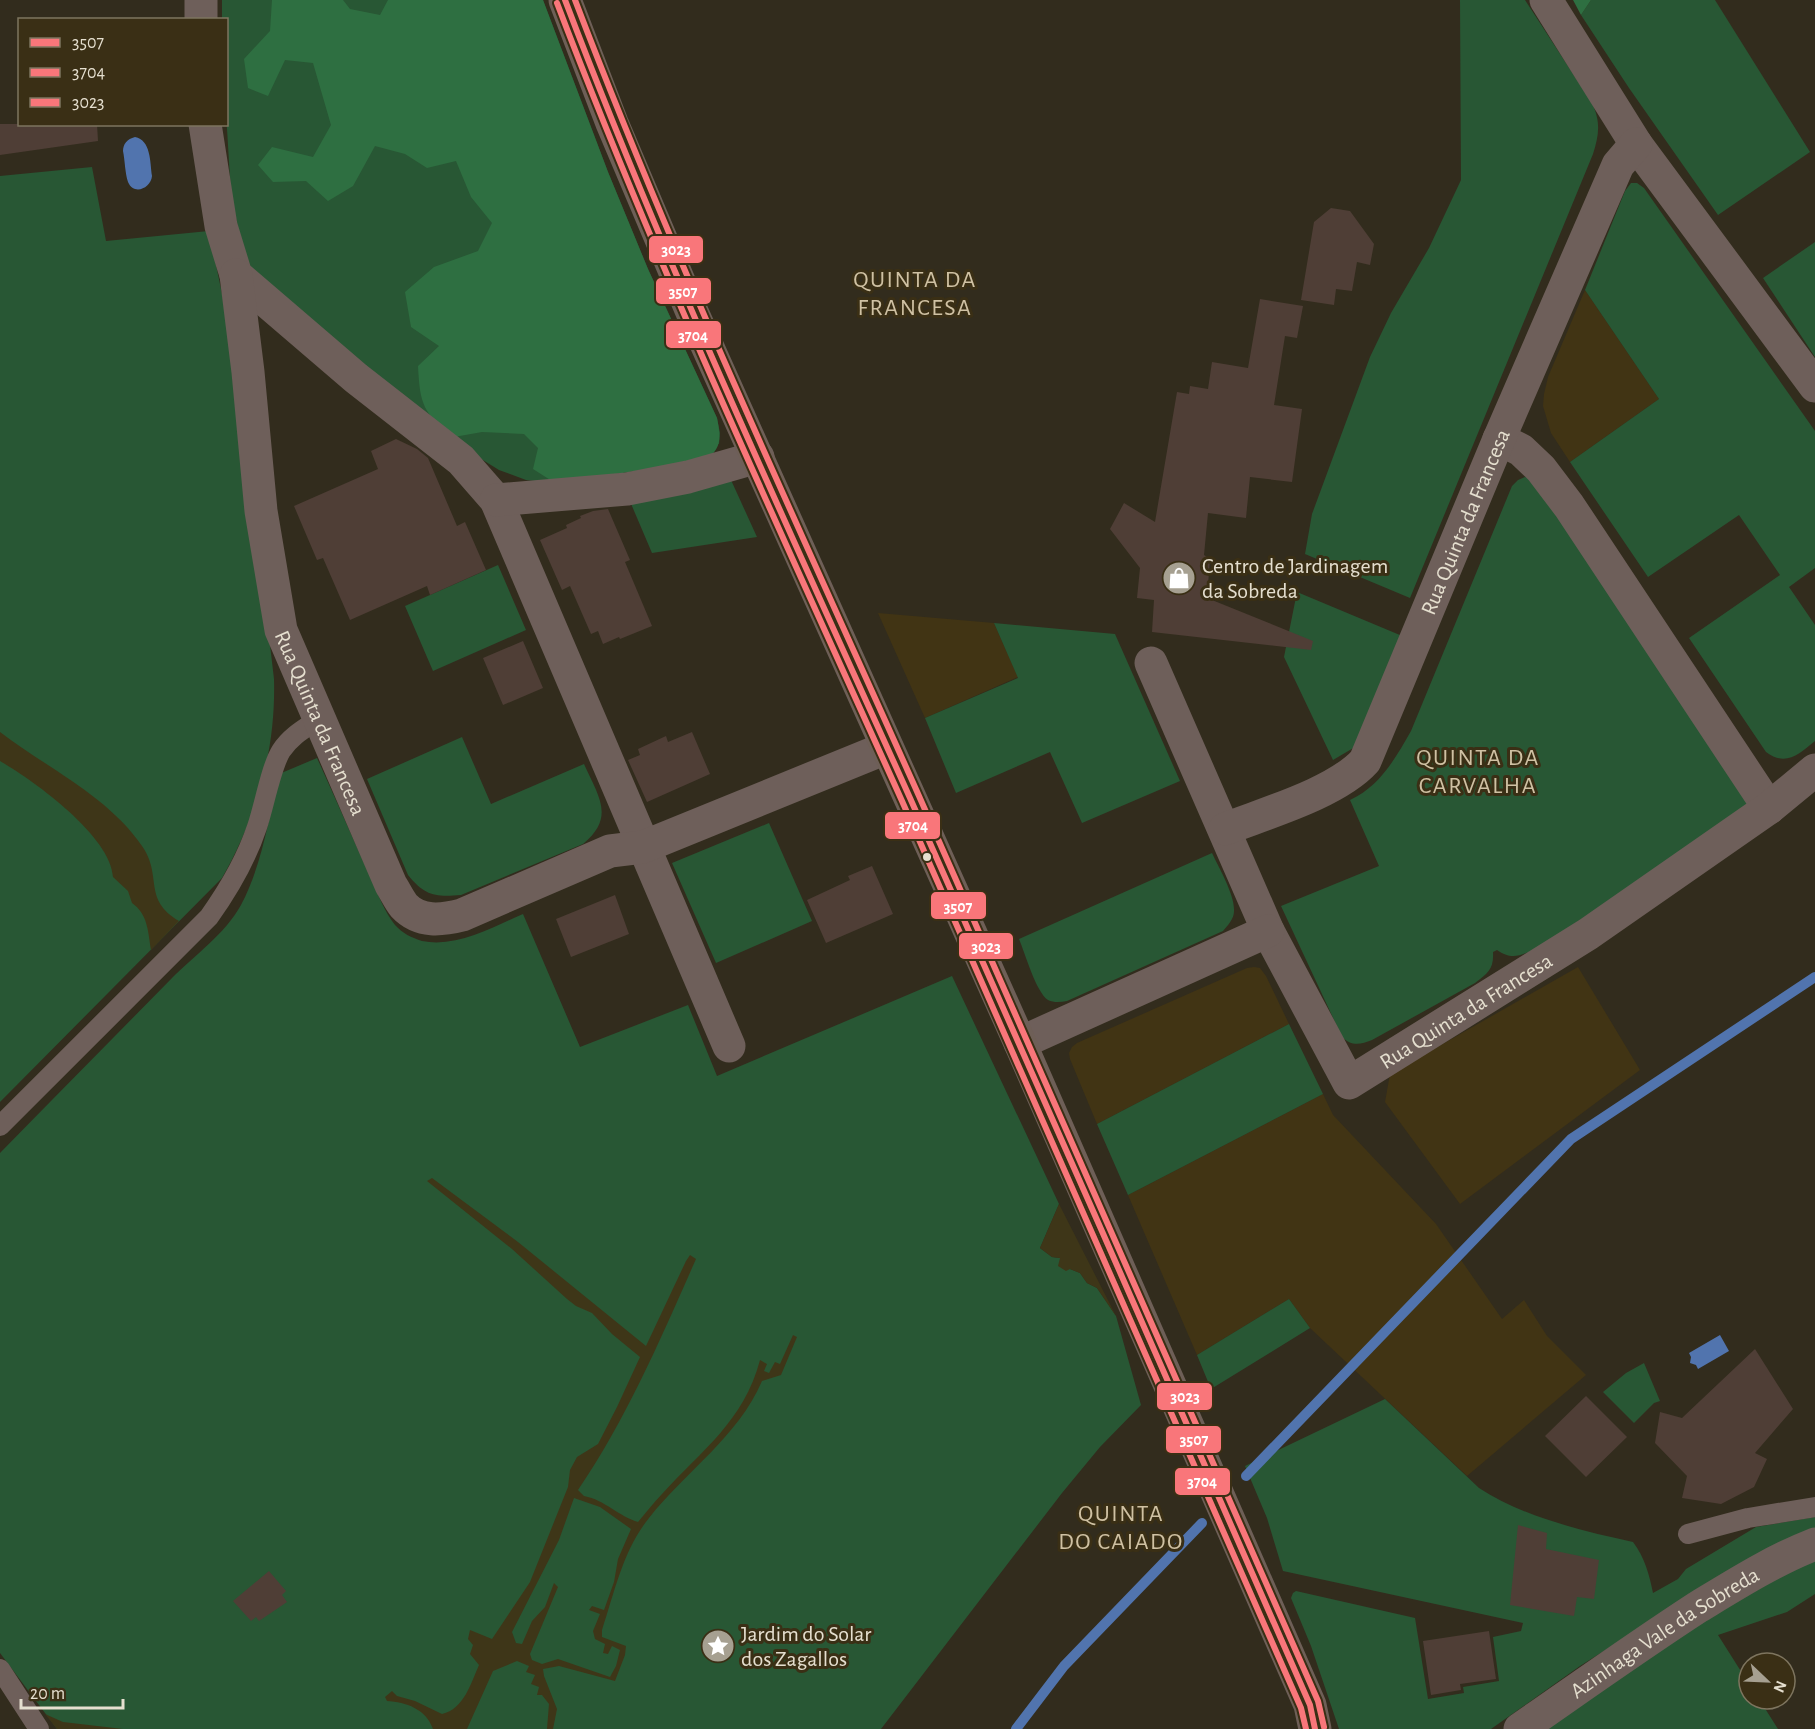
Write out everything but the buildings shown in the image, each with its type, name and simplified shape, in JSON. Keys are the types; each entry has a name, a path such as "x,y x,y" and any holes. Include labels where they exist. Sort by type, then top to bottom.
{"main road":[{"path":"566,0 612,123 692,312 1020,1043 1310,1705 1315,1729"}],"street":[{"path":"201,0 201,18"},
{"path":"1546,0 1636,144 1815,386"},
{"name":"Rua Quinta da Francesa","path":"205,126 221,226 236,275 261,511 281,630 392,885 404,906 422,917 443,920 462,915 610,851 643,847 886,748"},
{"name":"Rua Quinta da Francesa","path":"1225,829 1330,787 1354,774 1365,762 1499,439 1618,165 1636,144"},
{"path":"236,275 356,378 461,460 496,500 729,1046"},
{"path":"1499,439 1521,450 1541,469 1569,506 1769,808"},
{"path":"496,500 627,489 688,477 758,457"},
{"path":"1020,1043 1268,931 1151,663"},
{"name":"Rua Quinta da Francesa","path":"1268,931 1349,1083 1588,934 1769,808 1815,770"},
{"name":"Azinhaga Vale da Sobreda","path":"1520,1729 1648,1639 1735,1584 1790,1554 1815,1544"}],"lane":[{"path":"0,1126 209,917 229,889 244,860 257,828 279,754 291,737 319,719"},
{"path":"1688,1534 1748,1518 1815,1507"},
{"path":"0,1669 39,1729"}],"shaded area":[{"path":"1585,290 1659,399 1570,462 1551,433 1543,406 1544,394 1548,377"},
{"path":"878,613 994,623 1018,677 925,718"},
{"path":"1578,967 1640,1070 1460,1204 1385,1102 1390,1074"},
{"path":"1247,968 1260,968 1266,976 1289,1024 1097,1124 1070,1059 1069,1053 1072,1047"},
{"path":"1323,1094 1333,1115 1436,1224 1502,1319 1524,1300 1547,1336 1586,1375 1467,1476 1310,1328 1289,1299 1197,1355 1128,1195"}],"green space":[{"path":"222,0 543,0 608,172 648,269 717,418 720,433 719,444 555,483 526,480 499,470 478,457 256,276 244,256 231,195 227,126 228,18 222,18"},
{"path":"272,0 343,0 350,9 380,15 388,0 543,0 608,172 648,269 717,418 719,443 710,457 704,461 555,483 533,469 538,448 524,434 482,432 454,437 436,421 422,399 418,366 439,346 411,327 405,292 434,267 478,251 492,223 471,197 456,161 427,168 405,154 375,146 353,186 328,201 306,181 273,182 258,165 272,147 313,157 331,125 313,63 285,60 268,96 248,88 244,59 270,31"},
{"path":"1460,0 1525,0 1592,103 1597,116 1598,135 1593,154 1410,598 1305,554 1312,514 1370,357 1391,313 1429,248 1461,180"},
{"path":"1573,0 1591,0 1581,15"},
{"path":"1591,0 1715,0 1810,152 1718,215 1581,15"},
{"path":"92,167 106,241 209,231 238,371 274,679 272,732 262,782 254,807 222,878 0,1102 0,176"},
{"path":"1631,183 1637,183 1644,188 1815,431 1815,568 1789,587 1815,625 1815,741 1786,759 1766,752 1689,638 1780,575 1739,515 1648,577 1570,462 1659,399 1585,290 1625,191"},
{"path":"1815,242 1815,357 1763,278"},
{"path":"1525,477 1532,479 1750,795 1743,815 1535,949 1516,956 1497,950 1493,952 1489,970 1475,983 1372,1040 1360,1044 1352,1043 1342,1037 1281,906 1379,866 1350,800 1370,787 1386,771 1411,731 1512,486"},
{"path":"731,480 757,537 652,553 629,499"},
{"path":"498,565 526,630 433,671 405,606"},
{"path":"1297,592 1407,638 1355,747 1333,760 1284,657"},
{"path":"994,623 1115,634 1180,781 1082,823 1050,752 956,793 925,718 1018,678"},
{"path":"462,737 491,804 584,764 599,796 601,806 602,815 593,834 583,844 461,895 444,896 425,891 408,875 367,779"},
{"path":"317,758 387,914 395,925 407,935 422,941 448,942 474,935 523,914 580,1047 688,1005 717,1076 952,976 1059,1204 1040,1248 1052,1257 1060,1258 1070,1269 1080,1273 1087,1283 1097,1288 1116,1316 1141,1405 1100,1447 1062,1493 881,1729 57,1729 0,1653 0,1153 227,925 241,905 254,874 279,774"},
{"path":"769,823 812,921 716,963 672,863"},
{"path":"1212,853 1234,905 1233,917 1223,931 1067,1001 1053,1002 1044,996 1035,981 1019,939"},
{"path":"1289,1024 1323,1094 1128,1195 1097,1124"},
{"path":"1289,1299 1310,1328 1211,1389 1197,1355"},
{"path":"1644,1363 1660,1401 1654,1403 1634,1423 1603,1392 1626,1373"},
{"path":"1385,1399 1479,1488 1496,1498 1554,1522 1633,1542 1646,1566 1653,1593 1678,1579 1686,1569 1756,1527 1815,1517 1815,1530 1661,1615 1580,1666 1491,1729 1339,1729 1311,1646 1291,1598 1296,1591 1415,1618 1428,1699 1464,1693 1463,1687 1499,1681 1493,1637 1521,1631 1523,1623 1283,1571 1267,1518 1245,1466"},
{"path":"1815,1559 1815,1594 1787,1612 1718,1635 1737,1665 1737,1711 1767,1711 1778,1729 1536,1729 1726,1603"}],"sand":[{"path":"0,732 95,797 128,828 142,846 151,867 157,896 168,913 179,921 151,950 144,918 132,903 128,891 113,877 109,861 99,844 85,827 50,795 0,761"},
{"path":"432,1178 518,1242 646,1346 686,1261 690,1255 696,1259 628,1406 578,1490 584,1496 638,1522 733,1418 753,1381 760,1360 767,1364 764,1371 769,1373 775,1362 780,1364 793,1335 797,1337 781,1375 762,1381 752,1401 725,1437 663,1501 640,1530 626,1557 602,1630 602,1637 626,1646 615,1681 559,1666 543,1669 557,1709 553,1729 547,1729 549,1704 542,1695 537,1695 539,1687 531,1684 535,1675 526,1672 529,1666 517,1661 493,1671 467,1729 433,1729 426,1716 415,1708 387,1701 385,1697 392,1691 397,1696 415,1701 442,1714 456,1707 461,1701 479,1665 470,1654 473,1645 468,1639 470,1630 492,1639 530,1582 568,1487 570,1470 577,1457 598,1444 640,1357 612,1334 592,1313 567,1299 512,1249 427,1181","holes":["574,1498 600,1507 631,1529 618,1559 614,1582 604,1610 592,1606 589,1610 600,1614 593,1631 595,1639 605,1644 603,1653 608,1654 612,1646 620,1650 616,1666 610,1677 558,1659 542,1664 532,1660 530,1654 558,1587 554,1583 545,1607 532,1621 522,1644 516,1643 512,1632 559,1540"]},
{"path":"1059,1204 1116,1316 1097,1288 1087,1283 1080,1273 1070,1269 1066,1271 1058,1266 1060,1258 1052,1257 1040,1248"},
{"path":"45,1714 63,1722 123,1729 57,1729"}],"water":[{"path":"135,137 144,142 150,158 151,180 142,189 134,189 126,175 124,146 126,142"},
{"path":"1720,1335 1729,1351 1698,1369 1696,1365 1690,1363 1689,1353"}],"waterway":[{"path":"1246,1476 1571,1139 1815,977"},
{"path":"1016,1729 1064,1666 1202,1523"}],"transit line":[{"name":"3507","path":"565,0 688,302 1161,1364 1310,1705 1315,1729"},
{"name":"3023","path":"575,0 698,301 1169,1361 1318,1701 1324,1727"},
{"name":"3704","path":"557,3 680,305 1103,1254 1301,1708 1306,1729"}],"place":[{"name":"Centro de Jardinagem da Sobreda","path":"1179,578"},
{"name":"Jardim do Solar dos Zagallos","path":"718,1646"}],"district":[{"name":"QUINTA DA FRANCESA","path":"915,293"},
{"name":"QUINTA DA CARVALHA","path":"1478,771"},
{"name":"QUINTA DO CAIADO","path":"1121,1527"}]}
